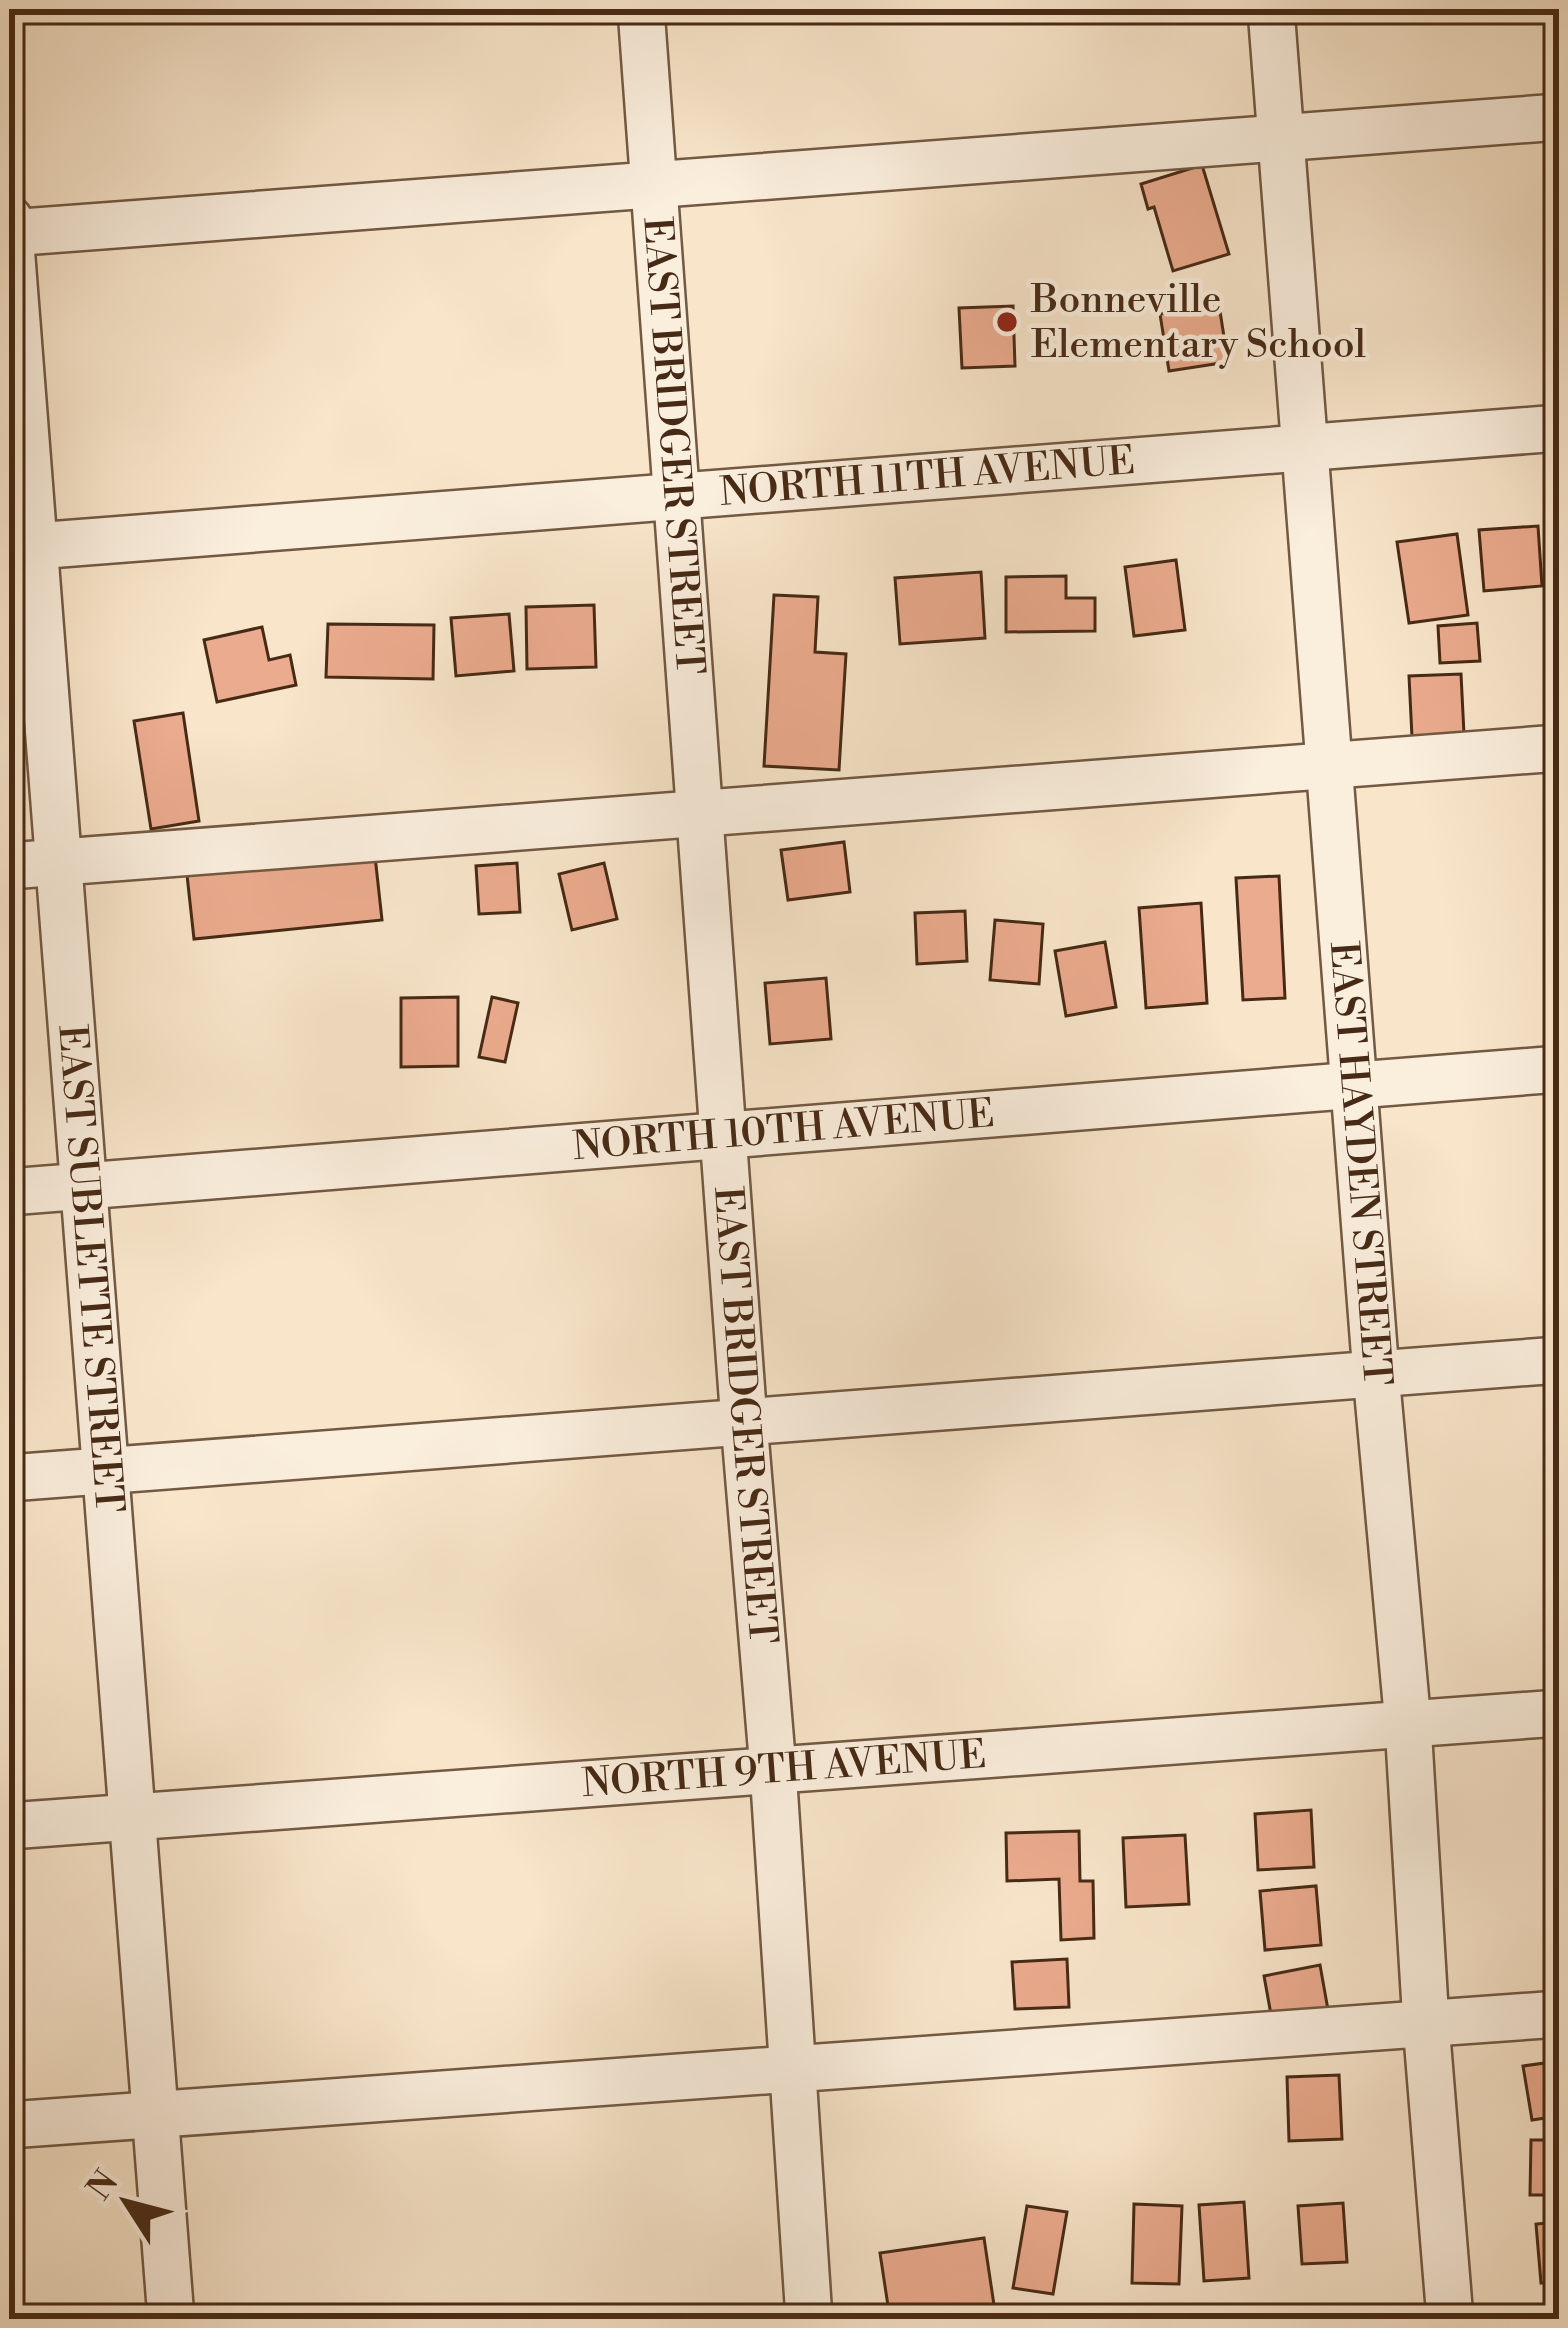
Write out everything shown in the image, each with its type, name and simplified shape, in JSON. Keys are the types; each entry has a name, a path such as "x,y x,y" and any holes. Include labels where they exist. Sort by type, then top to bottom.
{"street":[{"name":"EAST BRIDGER STREET","path":"641,9 773,1769 809,2319"},
{"name":"EAST HAYDEN STREET","path":"1271,9 1376,1374 1408,1724 1450,2319"},
{"path":"10,233 1559,118"},
{"name":"EAST SUBLETTE STREET","path":"9,219 22,547 58,862 171,2319"},
{"name":"NORTH 11TH AVENUE","path":"22,547 1559,428"},
{"path":"9,866 1559,748"},
{"name":"NORTH 10TH AVENUE","path":"9,1192 1559,1069"},
{"path":"9,1478 1559,1360"},
{"name":"NORTH 9TH AVENUE","path":"9,1826 1559,1712"},
{"path":"9,2126 1559,2014"}],"building":[{"path":"1202,165 1229,254 1173,271 1154,207 1148,209 1141,184"},
{"path":"1219,305 1228,362 1169,371 1160,314"},
{"path":"1013,306 1015,366 962,368 959,308"},
{"path":"1538,526 1542,586 1484,591 1479,530"},
{"path":"1457,534 1468,615 1409,623 1397,542"},
{"path":"1176,560 1185,630 1134,636 1125,567"},
{"path":"981,572 985,638 900,644 895,578"},
{"path":"1066,576 1066,598 1095,598 1095,631 1006,632 1006,577"},
{"path":"774,595 818,597 815,652 846,654 839,770 764,766"},
{"path":"594,605 596,667 527,669 526,607"},
{"path":"509,614 514,671 456,676 451,618"},
{"path":"1477,623 1480,661 1440,663 1438,626"},
{"path":"328,624 434,625 433,679 326,677"},
{"path":"262,627 269,660 290,655 296,685 217,702 204,640"},
{"path":"1461,674 1464,734 1412,737 1409,676"},
{"path":"183,713 199,821 151,829 134,721"},
{"path":"844,842 850,892 788,900 781,850"},
{"path":"375,856 382,920 194,939 187,875"},
{"path":"517,863 520,912 479,914 476,866"},
{"path":"604,863 617,919 572,930 559,874"},
{"path":"1279,876 1285,998 1243,1000 1236,878"},
{"path":"1201,903 1207,1003 1146,1008 1139,908"},
{"path":"965,911 967,961 917,964 915,913"},
{"path":"995,920 1043,924 1039,984 990,980"},
{"path":"1105,942 1116,1007 1066,1016 1055,951"},
{"path":"826,978 831,1039 770,1044 765,983"},
{"path":"458,997 458,1066 401,1067 401,998"},
{"path":"492,997 518,1003 505,1062 479,1057"},
{"path":"1311,1810 1314,1867 1258,1870 1255,1814"},
{"path":"1079,1831 1080,1881 1093,1881 1094,1938 1061,1940 1059,1879 1007,1881 1006,1833"},
{"path":"1185,1835 1189,1904 1126,1907 1123,1838"},
{"path":"1316,1886 1321,1945 1265,1950 1260,1891"},
{"path":"1067,1959 1069,2007 1015,2009 1012,1962"},
{"path":"1320,1965 1330,2021 1274,2031 1264,1976"},
{"path":"1559,2061 1559,2116 1532,2120 1523,2066"},
{"path":"1339,2075 1342,2139 1289,2141 1287,2077"},
{"path":"1531,2140 1559,2140 1559,2195 1530,2195"},
{"path":"1244,2202 1249,2278 1204,2281 1199,2205"},
{"path":"1343,2203 1347,2262 1302,2264 1298,2206"},
{"path":"1134,2204 1182,2206 1179,2284 1132,2283"},
{"path":"1027,2206 1067,2212 1053,2294 1013,2288"},
{"path":"1559,2222 1559,2281 1541,2283 1536,2224"},
{"path":"984,2238 994,2305 890,2319 880,2253"}],"place":[{"name":"Bonneville Elementary School","path":"1007,322"}]}
